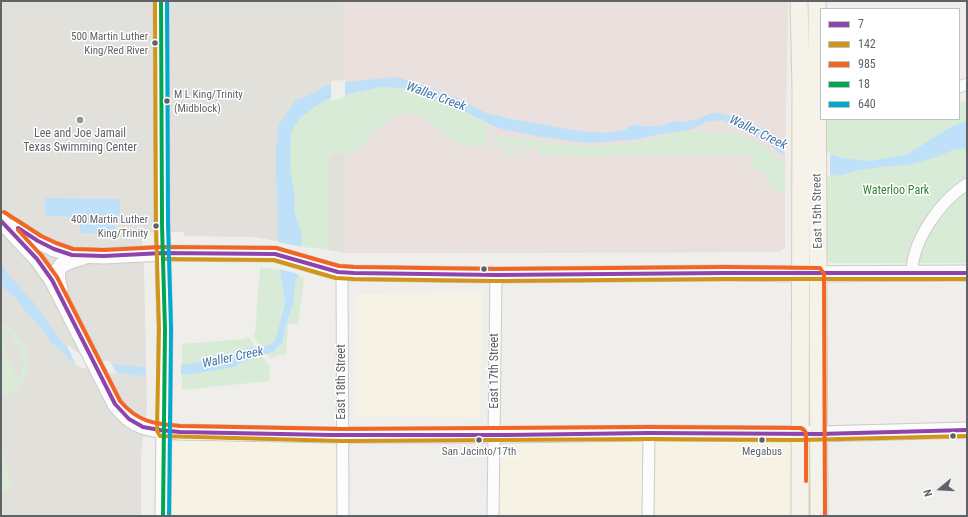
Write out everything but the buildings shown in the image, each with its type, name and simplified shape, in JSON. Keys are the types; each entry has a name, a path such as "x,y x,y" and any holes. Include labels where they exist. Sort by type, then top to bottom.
{"main road":[{"path":"161,1 165,329 163,516"},
{"path":"800,1 800,130 809,183"},
{"name":"East 15th Street","path":"800,516 800,274 809,183 817,133 817,1"},
{"name":"East 15th Street","path":"809,183 818,274 819,516"},
{"path":"1,217 38,241 54,249 72,255 88,256 163,253 275,254 342,272 496,275 967,273"},
{"path":"1,221 37,259 52,280 107,389 122,414 140,426 163,431 342,435 494,435 649,433 819,434 967,430"},
{"path":"63,302 57,280 57,272 60,265 88,256"}],"street":[{"path":"912,273 912,262 917,248 937,211 950,197 967,184"},
{"name":"East 18th Street","path":"342,272 343,516"},
{"name":"East 17th Street","path":"493,516 496,275"},
{"path":"648,516 649,433"}],"shaded area":[{"path":"1,1 788,1 785,247 779,252 345,253 254,237 185,236 183,232 142,232 147,407 141,453 141,516 1,516"},
{"path":"343,1 788,1 785,247 779,252 345,253"},
{"path":"482,292 480,417 356,416 356,294"},
{"path":"497,440 795,440 795,516 497,516"},
{"path":"173,441 336,442 337,516 172,516"}],"green space":[{"path":"379,87 404,88 422,93 458,108 487,124 487,147 460,144 447,136 430,121 416,115 404,114 393,117 379,128 357,151 353,153 330,154 330,160 328,161 329,249 301,247 302,235 294,211 295,199 290,167 291,132 299,119 327,99"},
{"name":"Waterloo Park","path":"967,101 967,263 832,263 826,260 825,120 960,120 960,103"},
{"path":"689,131 729,134 747,138 766,147 785,164 785,192 775,190 763,173 751,168 751,155 539,156 539,147 494,147 495,137 531,139 569,145 595,146 639,142 664,135"},
{"path":"502,150 526,150 527,153 505,156"},
{"path":"260,267 281,270 285,301 275,341 268,345 259,346 253,335 255,334"},
{"path":"300,275 304,279 298,324 288,324 286,354 279,355 271,359 267,354 278,348 283,342 285,329 293,304 296,279"},
{"path":"1,321 16,333 25,344 28,350 28,365 25,378 18,388 14,392 1,397","holes":["4,329 19,348 23,358 23,370 20,378 11,367 6,355"]},
{"path":"248,337 255,346 225,358 182,366 182,344 244,339"},
{"path":"262,356 270,366 269,381 182,390 182,375 205,373 216,369 235,367 241,363"},
{"path":"1,441 12,489 1,491"}],"water":[{"name":"Waller Creek","path":"396,77 457,98 486,113 578,131 609,133 625,130 631,125 661,126 674,121 683,122 697,119 715,112 731,116 765,129 786,143 842,158 869,161 906,155 954,125 967,122 967,148 953,150 936,157 908,165 854,171 839,176 812,171 777,151 769,142 740,130 723,120 705,122 695,128 639,139 590,143 536,136 498,128 458,108 422,93 404,88 379,87 327,99 299,119 291,132 290,167 295,199 294,211 302,235 300,275 296,279 293,304 285,329 283,342 273,352 241,363 235,367 182,375 146,374 137,376 82,366 67,359 66,355 51,342 46,333 24,310 16,297 11,295 1,285 1,263 9,275 34,303 71,352 85,361 106,361 119,365 145,367 169,367 225,358 248,348 268,345 275,341 285,301 279,264 276,144 279,124 296,100 329,84"},
{"path":"45,198 120,199 120,216 115,216 115,234 80,233 80,217 45,216"}],"pier":[{"path":"345,80 345,97 331,101 331,81"},
{"path":"784,139 808,148 830,153 830,177 812,172 793,164 785,158"},
{"path":"277,242 303,247 301,277 295,273 279,269"},
{"path":"67,346 86,359 110,361 117,374 82,368 76,365"},
{"path":"181,364 181,377 158,378 146,376 146,365"}],"transit line":[{"name":"142","path":"155,1 156,225 159,329 157,431 160,436 342,441 649,439 800,440 967,436"},
{"name":"18","path":"161,1 162,225 165,329 163,516"},
{"name":"640","path":"167,1 168,225 171,329 169,516"},
{"name":"985","path":"4,212 41,236 73,249 104,250 163,247 276,248 339,266 354,267 496,269 724,267 820,268 824,274 825,516"},
{"name":"7","path":"1,221 37,259 52,280 115,404 129,419 143,427 180,432 331,435 649,433 819,434 967,430"},
{"name":"7","path":"18,228 38,241 54,249 72,255 104,256 163,253 275,254 338,272 354,273 496,275 967,273"},
{"name":"985","path":"18,230 41,255 57,277 120,401 133,413 147,421 180,426 342,429 649,427 801,428 806,433 806,481"},
{"name":"142","path":"163,259 274,260 336,278 354,279 496,281 967,279"}],"place":[{"name":"500 Martin Luther King/Red River","path":"155,43"},
{"name":"M L King/Trinity (Midblock)","path":"167,101"},
{"name":"Lee and Joe Jamail Texas Swimming Center","path":"80,120"},
{"name":"400 Martin Luther King/Trinity","path":"156,226"},
{"name":"San Jacinto/17th","path":"479,440"},
{"name":"Megabus","path":"762,440"}]}
